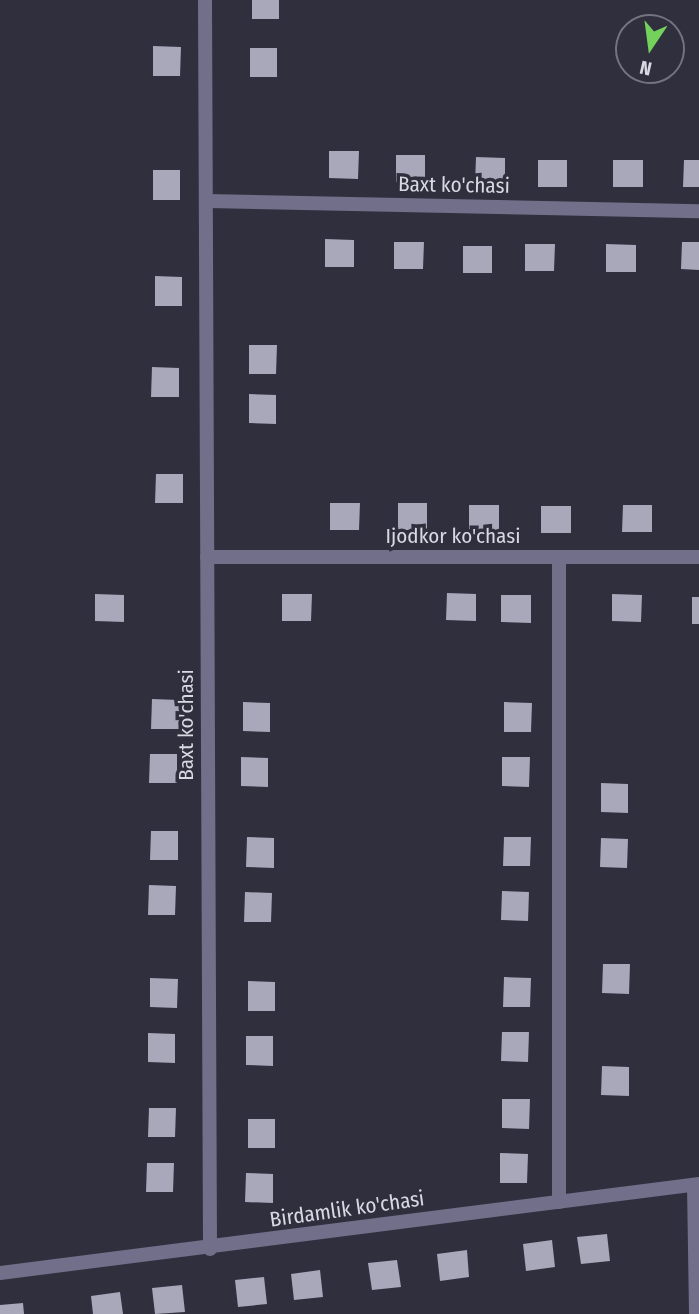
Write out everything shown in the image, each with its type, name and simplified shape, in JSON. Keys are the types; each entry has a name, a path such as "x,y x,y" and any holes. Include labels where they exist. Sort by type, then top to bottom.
{"street":[{"name":"Baxt ko'chasi","path":"205,0 208,201 210,1249"},
{"name":"Baxt ko'chasi","path":"208,201 699,211"},
{"name":"Ijodkor ko'chasi","path":"207,557 699,556"},
{"path":"559,557 559,1202"},
{"path":"696,1185 696,1314"},
{"name":"Birdamlik ko'chasi","path":"0,1273 210,1249 696,1185"}],"building":[{"path":"252,0 279,0 279,19 252,19"},
{"path":"153,46 181,47 180,76 153,76"},
{"path":"250,48 277,48 277,77 250,77"},
{"path":"329,151 359,151 358,179 329,178"},
{"path":"396,155 425,155 425,183 396,182"},
{"path":"476,157 505,158 505,185 475,184"},
{"path":"538,160 567,160 567,187 538,187"},
{"path":"613,160 643,160 643,187 613,187"},
{"path":"684,160 699,160 699,187 683,187"},
{"path":"153,170 180,170 180,200 153,200"},
{"path":"325,239 354,240 354,267 325,267"},
{"path":"394,242 424,242 423,269 394,269"},
{"path":"682,242 699,242 699,270 681,269"},
{"path":"525,244 555,244 554,271 525,271"},
{"path":"606,244 636,245 636,272 606,272"},
{"path":"463,246 492,246 492,273 463,273"},
{"path":"155,276 182,277 182,306 155,306"},
{"path":"249,345 277,345 276,374 249,374"},
{"path":"152,367 179,368 179,397 151,397"},
{"path":"249,394 276,395 276,424 249,423"},
{"path":"156,474 183,474 183,503 155,503"},
{"path":"330,503 360,503 359,530 330,530"},
{"path":"398,503 427,503 427,530 398,530"},
{"path":"469,505 499,505 499,532 469,532"},
{"path":"623,505 652,505 652,532 622,532"},
{"path":"541,506 571,506 571,533 541,533"},
{"path":"447,593 476,594 476,621 446,620"},
{"path":"95,594 124,595 124,622 95,621"},
{"path":"282,594 312,594 311,621 282,621"},
{"path":"612,594 642,595 641,622 612,621"},
{"path":"501,595 531,595 531,623 501,622"},
{"path":"692,597 699,597 699,624 692,624"},
{"path":"152,699 179,700 179,729 151,729"},
{"path":"243,702 270,703 270,732 243,731"},
{"path":"504,702 532,703 531,732 504,732"},
{"path":"150,754 177,754 177,783 149,783"},
{"path":"241,757 268,758 268,787 241,786"},
{"path":"502,757 530,757 529,787 502,786"},
{"path":"601,783 628,784 628,813 601,812"},
{"path":"151,831 178,831 178,860 150,860"},
{"path":"247,837 274,838 274,868 246,867"},
{"path":"504,837 531,837 530,866 503,866"},
{"path":"601,838 628,839 627,868 600,867"},
{"path":"149,885 176,886 175,915 148,915"},
{"path":"502,891 529,892 528,921 501,920"},
{"path":"245,892 272,893 271,922 244,922"},
{"path":"603,964 630,964 629,994 602,993"},
{"path":"504,977 531,978 530,1007 503,1007"},
{"path":"150,978 178,979 177,1008 150,1007"},
{"path":"248,981 275,982 275,1011 248,1011"},
{"path":"502,1032 529,1032 528,1062 501,1061"},
{"path":"148,1033 175,1034 175,1063 148,1062"},
{"path":"246,1036 273,1036 273,1066 246,1065"},
{"path":"602,1066 629,1067 629,1096 601,1095"},
{"path":"502,1099 530,1099 529,1129 502,1128"},
{"path":"149,1108 176,1108 175,1137 148,1137"},
{"path":"248,1119 275,1119 275,1148 248,1148"},
{"path":"500,1153 528,1154 527,1183 500,1183"},
{"path":"147,1163 174,1163 173,1192 146,1192"},
{"path":"246,1173 273,1174 273,1203 245,1202"},
{"path":"607,1234 610,1261 581,1264 577,1237"},
{"path":"552,1240 555,1267 526,1271 523,1244"},
{"path":"467,1250 469,1277 440,1281 437,1254"},
{"path":"397,1260 401,1287 372,1290 368,1263"},
{"path":"320,1270 323,1297 294,1300 291,1274"},
{"path":"264,1277 267,1304 238,1307 235,1280"},
{"path":"182,1285 185,1312 155,1314 152,1288"},
{"path":"120,1292 123,1314 93,1314 91,1296"},
{"path":"23,1303 24,1314 0,1314 0,1305"}]}
